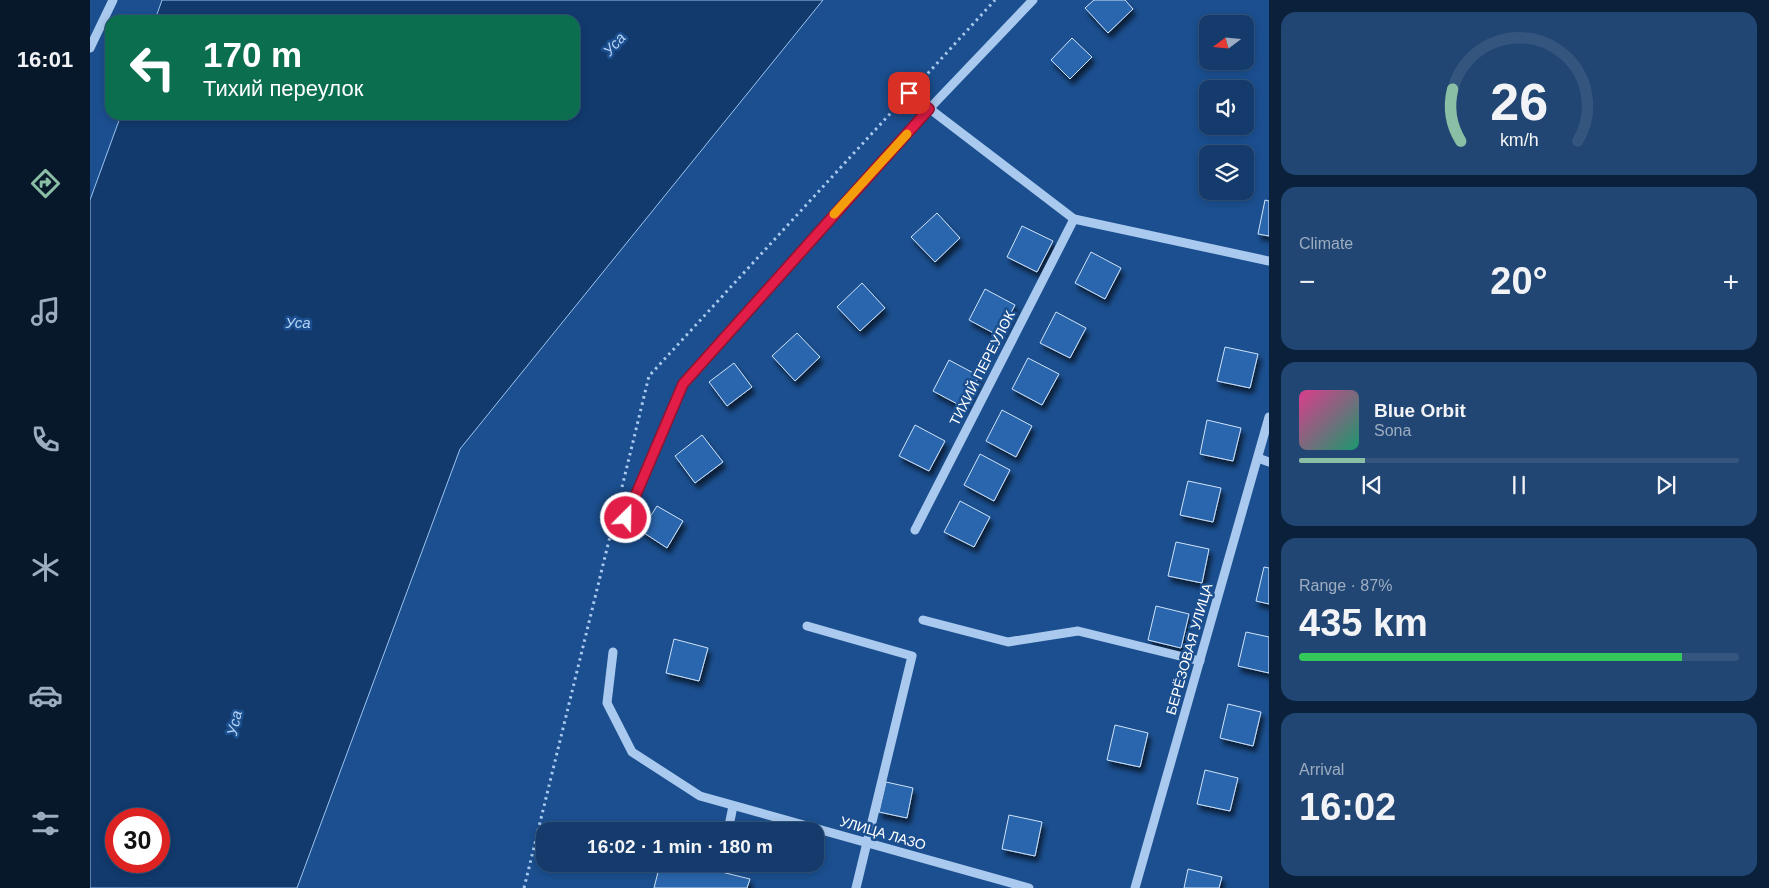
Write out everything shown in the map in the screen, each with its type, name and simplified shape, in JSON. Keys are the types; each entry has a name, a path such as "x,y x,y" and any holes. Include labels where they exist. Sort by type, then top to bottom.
{"street":[{"path":"106,15 113,0"},
{"path":"626,518 683,384 929,109 1033,0"},
{"path":"90,48 105,17"},
{"path":"909,93 1074,219 1269,261"},
{"name":"ТИХИЙ ПЕРЕУЛОК","path":"915,530 1074,219"},
{"name":"БЕРЁЗОВАЯ УЛИЦА","path":"1135,888 1269,417"},
{"path":"1258,458 1269,462"},
{"path":"923,620 1008,642 1078,631 1200,661"},
{"path":"807,626 912,656 856,888"},
{"name":"УЛИЦА ЛАЗО","path":"613,652 607,703 632,752 700,796 1029,888"},
{"path":"730,822 734,806"}],"path":[{"path":"621,490 649,376 995,0"},
{"path":"524,888 614,518"}],"water":[{"name":"Уса","path":"162,0 823,0 460,449 297,888 90,888 90,200 119,120 580,120 580,15 157,15"}],"building":[{"path":"1094,0 1125,0 1133,9 1108,33 1085,8"},
{"path":"1072,38 1092,57 1070,79 1051,60"},
{"path":"1265,200 1269,201 1269,236 1258,234"},
{"path":"937,213 960,238 935,262 911,237"},
{"path":"1022,226 1053,241 1037,272 1007,257"},
{"path":"1091,252 1121,268 1105,299 1075,283"},
{"path":"862,283 885,308 860,331 837,307"},
{"path":"985,289 1015,305 999,336 969,320"},
{"path":"1056,312 1086,328 1070,358 1040,343"},
{"path":"797,333 820,357 795,381 772,356"},
{"path":"1225,347 1258,354 1250,388 1217,381"},
{"path":"1028,358 1059,374 1042,405 1012,389"},
{"path":"949,360 979,376 963,407 933,391"},
{"path":"734,363 752,387 727,406 709,382"},
{"path":"1002,410 1032,426 1016,457 986,441"},
{"path":"1207,420 1241,428 1233,461 1200,454"},
{"path":"915,425 945,441 929,471 899,456"},
{"path":"702,435 723,462 695,483 675,456"},
{"path":"980,454 1010,470 994,501 964,485"},
{"path":"1188,481 1221,488 1213,522 1180,515"},
{"path":"960,501 990,517 974,547 944,532"},
{"path":"657,506 683,521 667,548 641,531"},
{"path":"1176,542 1209,549 1202,583 1168,576"},
{"path":"1264,567 1269,568 1269,604 1256,601"},
{"path":"1156,606 1189,614 1181,648 1148,640"},
{"path":"1246,632 1269,637 1269,673 1238,666"},
{"path":"674,639 708,648 699,681 666,673"},
{"path":"1228,704 1261,712 1253,746 1220,738"},
{"path":"1115,725 1148,733 1140,767 1107,760"},
{"path":"1205,770 1238,778 1230,811 1197,804"},
{"path":"886,782 913,788 907,818 879,812"},
{"path":"1009,815 1042,822 1035,856 1002,849"},
{"path":"1188,869 1222,877 1219,888 1184,888"},
{"path":"658,872 722,872 750,879 747,888 654,888"}],"slow traffic":[{"path":"834,214 907,134"}],"route":[{"path":"626,518 683,384 929,109 909,93"}]}
